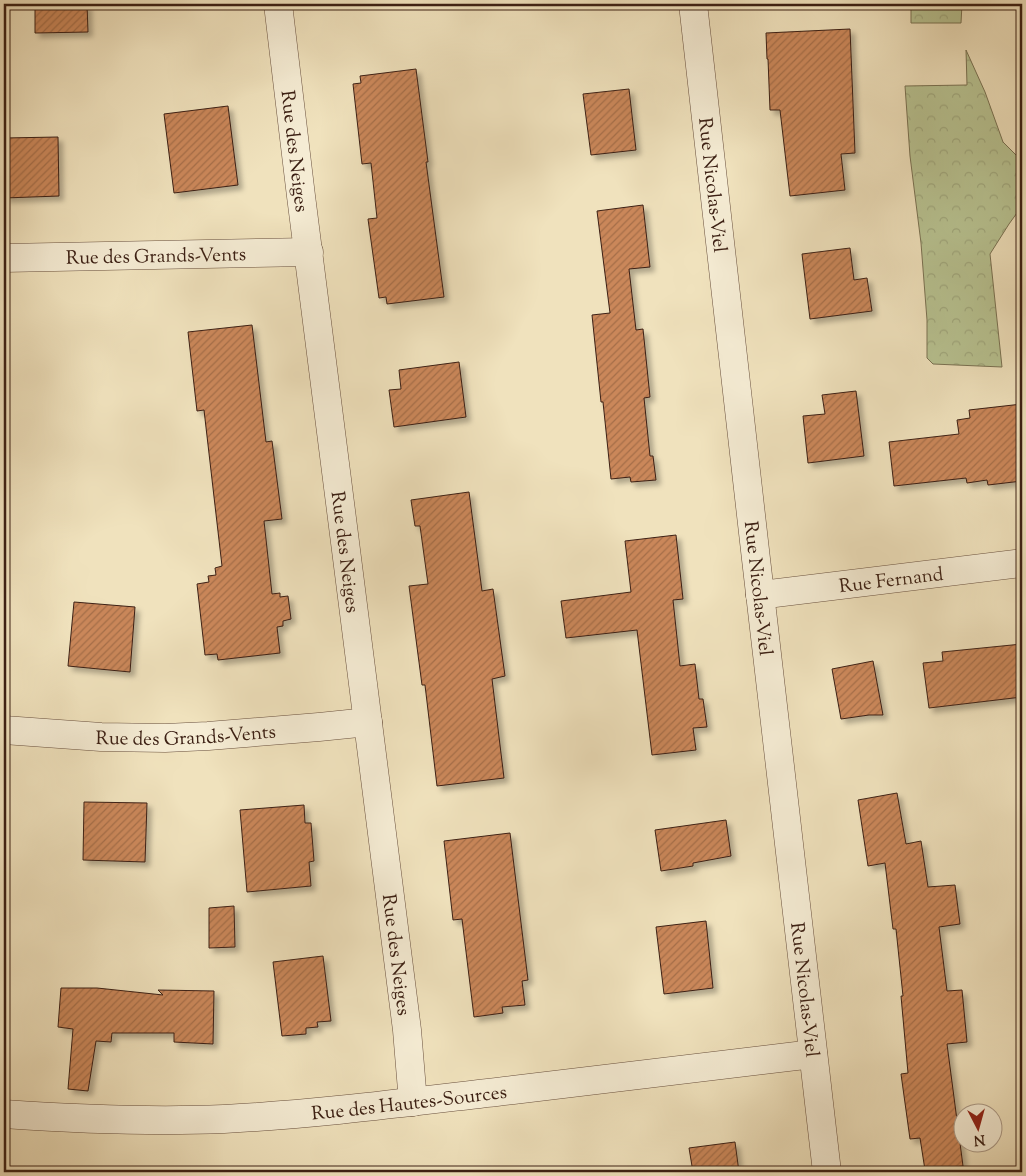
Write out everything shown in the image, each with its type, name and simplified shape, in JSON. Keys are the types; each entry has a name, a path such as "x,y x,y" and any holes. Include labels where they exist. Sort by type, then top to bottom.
{"street":[{"name":"Rue des Neiges","path":"278,4 407,1030 413,1102"},
{"name":"Rue Nicolas-Viel","path":"693,4 827,1172"},
{"name":"Rue des Grands-Vents","path":"4,258 309,252"},
{"name":"Rue Fernand","path":"760,595 1022,563"},
{"name":"Rue des Grands-Vents","path":"4,730 102,737 165,738 300,729 368,722"},
{"name":"Rue des Hautes-Sources","path":"4,1114 133,1120 224,1119 413,1102 813,1054"}],"green space":[{"path":"911,4 962,4 961,23 911,23"},
{"path":"966,50 985,92 1003,142 1022,161 1022,206 990,254 1002,367 933,364 927,358 927,320 921,243 910,156 905,86 967,85"}],"building":[{"path":"35,4 87,4 88,32 35,33"},
{"path":"850,29 855,153 841,154 845,190 790,196 780,110 770,110 766,33"},
{"path":"416,69 444,297 387,304 386,297 379,298 368,219 377,218 371,163 362,164 353,84 361,83 360,76"},
{"path":"629,89 636,150 591,155 583,94"},
{"path":"228,106 238,185 174,193 164,114"},
{"path":"58,137 59,196 4,198 4,138"},
{"path":"643,205 650,267 629,269 636,330 643,329 650,397 644,398 650,456 653,456 656,480 631,482 630,477 611,479 592,315 610,313 597,211"},
{"path":"850,248 854,280 867,278 872,311 810,319 802,254"},
{"path":"252,325 266,442 272,441 282,519 264,521 272,594 280,593 280,597 288,596 291,619 283,621 283,626 277,627 280,653 218,660 217,654 205,655 197,584 209,582 208,576 216,575 215,568 222,566 204,410 197,411 188,332"},
{"path":"459,362 466,417 394,427 389,390 401,389 399,370"},
{"path":"856,391 864,456 808,463 803,416 825,414 822,395"},
{"path":"1022,404 1022,481 988,485 987,480 967,483 966,478 894,486 889,442 959,434 957,420 970,418 969,410"},
{"path":"469,492 482,591 493,589 505,676 492,679 504,778 437,786 425,685 422,685 409,586 428,584 420,526 415,526 411,500"},
{"path":"676,535 683,599 673,600 680,666 695,664 699,699 703,699 707,727 693,728 696,750 652,755 637,630 566,638 561,601 631,592 625,541"},
{"path":"74,602 135,607 130,672 68,666"},
{"path":"1022,644 1022,697 929,708 923,663 943,661 942,652"},
{"path":"873,661 883,715 841,719 832,669"},
{"path":"897,793 906,844 921,841 928,887 955,885 960,924 939,927 947,991 962,990 967,1042 947,1044 955,1104 954,1154 961,1154 963,1166 925,1170 920,1138 910,1139 901,1074 908,1073 896,929 893,929 885,863 868,866 858,800"},
{"path":"84,802 147,803 145,862 83,860"},
{"path":"304,805 305,823 311,823 314,861 309,862 311,886 247,892 240,810"},
{"path":"726,820 731,856 693,863 693,866 661,871 655,830"},
{"path":"510,833 528,980 522,981 525,1005 502,1007 503,1013 474,1017 462,919 453,920 444,841"},
{"path":"234,906 235,947 209,948 209,908"},
{"path":"706,921 713,988 664,994 656,927"},
{"path":"323,956 331,1021 317,1022 318,1027 306,1028 306,1034 282,1036 273,962"},
{"path":"61,988 97,988 163,995 158,990 214,991 213,1044 174,1042 174,1033 112,1033 111,1042 96,1041 88,1091 68,1089 73,1029 58,1027"},
{"path":"735,1142 739,1172 693,1172 689,1148"}]}
